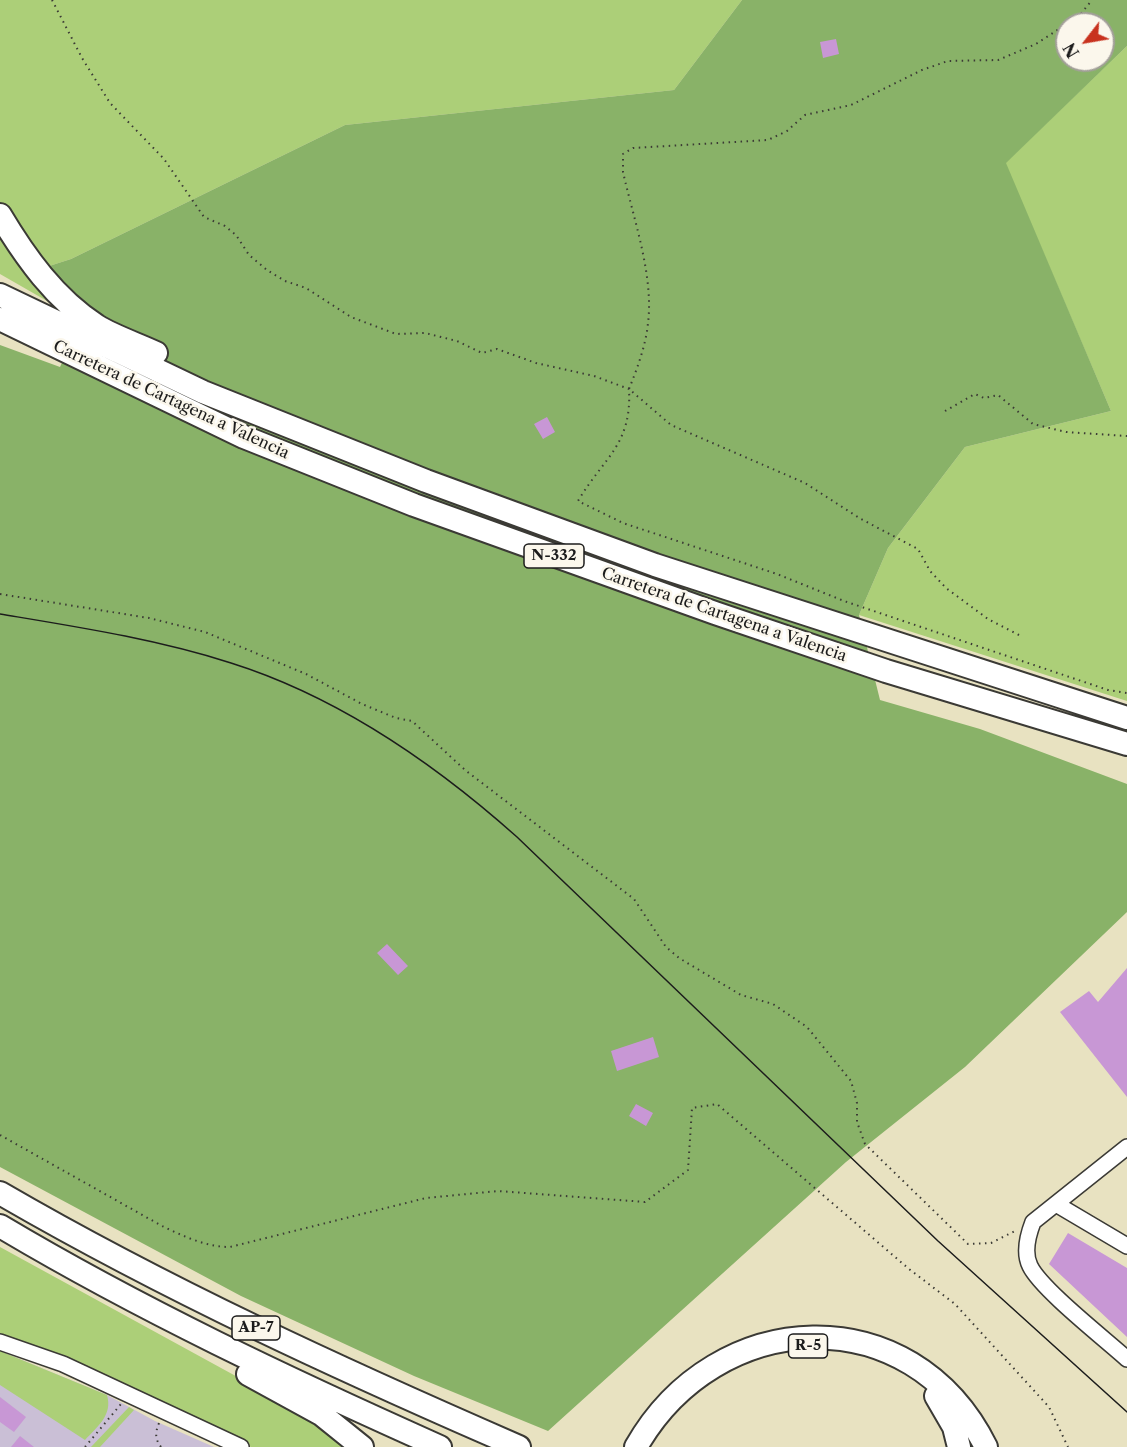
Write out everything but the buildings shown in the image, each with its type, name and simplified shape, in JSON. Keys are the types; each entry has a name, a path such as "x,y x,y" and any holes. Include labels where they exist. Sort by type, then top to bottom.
{"highway":[{"path":"0,215 30,264 97,326 426,482"},
{"name":"Carretera de Cartagena a Valencia","path":"0,295 203,392 426,482 676,572 1127,718"},
{"name":"Carretera de Cartagena a Valencia","path":"0,319 244,437 523,544 886,671 1127,744"},
{"path":"0,335 244,437"},
{"path":"886,671 962,707 1127,760"},
{"name":"AP-7","path":"0,1193 134,1268 291,1345 519,1447"},
{"name":"AP-7","path":"0,1226 68,1267 274,1371 440,1447"},
{"path":"0,1237 321,1414 362,1447"},
{"path":"642,1445 674,1396 717,1362 771,1342 819,1337 847,1341 882,1351 922,1372 958,1404 986,1447"},
{"name":"R-5","path":"642,1445 677,1405 713,1374 753,1354 797,1346 856,1350 891,1362 910,1373 935,1394 947,1412 959,1447"}],"street":[{"path":"1127,1147 1033,1222 1026,1239 1029,1266 1045,1285 1127,1359"},
{"path":"1056,1204 1127,1246"},
{"path":"0,1342 63,1364 241,1447"}],"path":[{"path":"52,0 82,58 110,103 164,159 204,216 225,226 236,235 249,255 267,270 285,281 306,288 351,317 396,334 425,333 457,341 482,353 497,350 536,363 594,376 629,389 671,425 805,483 861,519 918,549 930,571 946,588 988,619 1019,635"},
{"path":"1092,0 1079,16 1036,44 998,60 948,61 922,70 851,105 805,115 787,130 768,140 633,148 623,154 623,172 646,277 648,322 637,370 629,389 630,415 621,441 578,501 623,523 777,574 844,601 1108,690 1127,693"},
{"path":"945,411 975,394 984,398 998,395 1033,424 1066,432 1127,436"},
{"path":"0,594 149,618 206,632 306,674 362,704 396,718 412,721 465,770 634,899 666,947 679,958 741,994 773,1004 807,1027 851,1081 857,1103 857,1122 865,1144 968,1244 991,1243 1033,1222"},
{"path":"0,1135 162,1226 189,1239 219,1247 230,1247 426,1198 498,1191 645,1202 688,1170 692,1107 717,1104 909,1269 955,1304 1049,1407 1068,1447"},
{"path":"85,1447 128,1395"},
{"path":"161,1447 157,1442 156,1433 164,1413"}],"shaded area":[{"path":"0,1351 107,1395 155,1421 214,1447 0,1447"}],"green space":[{"path":"0,0 742,0 674,90 345,125 71,259 43,268 0,205"},
{"path":"742,0 1127,0 1127,46 1115,58 1115,12 1055,12 1055,72 1100,72 1006,163 1111,411 965,447 888,548 859,615 880,700 980,729 1127,784 1127,912 965,1067 846,1162 548,1431 414,1376 241,1296 0,1167 0,345 60,367 83,318 43,268 71,259 345,125 674,90"},
{"path":"1127,46 1127,701 859,615 888,548 965,447 1111,411 1005,163 1100,72 1115,72 1115,58"},
{"path":"0,233 61,309 0,274"},
{"path":"0,1247 296,1409 348,1447 251,1447 0,1336"},
{"path":"0,1351 107,1395 108,1409 103,1420 85,1440 0,1385"},
{"path":"129,1407 134,1410 100,1447 91,1447"}],"tram line":[{"path":"0,614 146,640 231,663 310,694 347,713 419,758 517,837 938,1241 1127,1412"}]}
